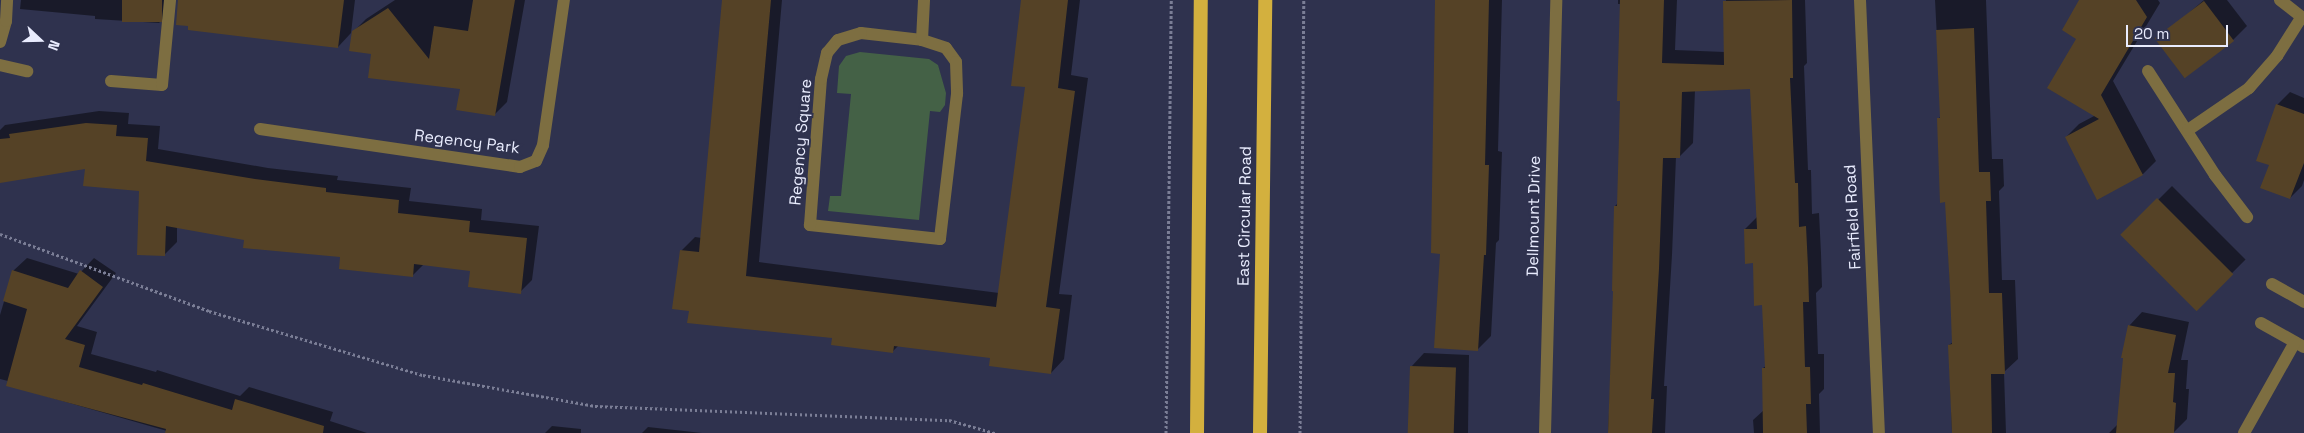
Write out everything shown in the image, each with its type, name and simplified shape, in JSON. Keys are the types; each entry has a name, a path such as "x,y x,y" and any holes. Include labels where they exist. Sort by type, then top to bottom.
{"highway":[{"path":"1197,433 1202,0"},
{"name":"East Circular Road","path":"1260,433 1265,0"}],"street":[{"path":"0,42 6,21 7,0"},
{"path":"111,81 162,85 170,0"},
{"name":"Regency Park","path":"260,129 520,167 536,161 543,145 564,0"},
{"path":"922,40 924,0"},
{"name":"Dellmount Drive","path":"1545,433 1556,0"},
{"name":"Fairfield Road","path":"1860,0 1879,433"},
{"path":"2188,130 2249,88 2277,56 2303,18 2280,0"},
{"name":"Regency Square","path":"861,33 922,40 946,48 956,62 957,94 940,239 810,225 822,79 827,53 838,40 861,33"},
{"path":"0,65 27,71"},
{"path":"2148,71 2188,130 2215,175 2247,217"},
{"path":"2272,284 2304,302"},
{"path":"2244,433 2300,344 2261,323"}],"path":[{"path":"1166,433 1171,0"},
{"path":"1300,433 1304,0"},
{"path":"0,234 209,311 424,375 595,406 949,420 995,433"}],"green space":[{"path":"860,52 929,59 938,65 946,93 945,105 940,112 930,111 919,220 828,211 830,196 841,196 851,94 837,93 839,66 846,56"}],"building":[{"path":"122,0 162,0 162,22 122,22"},
{"path":"178,0 344,0 338,48 188,30 188,26 176,25"},
{"path":"473,0 515,0 495,116 456,110 460,89 368,78 371,54 349,51 352,31 388,8 429,59 434,26 468,31"},
{"path":"722,0 771,0 746,276 996,307 1025,87 1011,86 1021,0 1068,0 1058,88 1075,91 1046,307 1060,309 1051,374 989,366 990,358 894,346 893,353 831,345 832,338 687,323 689,311 672,309 680,250 699,252"},
{"path":"1435,0 1489,0 1485,165 1489,165 1486,255 1484,255 1478,351 1434,348 1440,254 1431,253"},
{"path":"1620,0 1664,0 1662,63 1724,65 1723,1 1792,0 1793,78 1790,78 1795,183 1798,183 1799,227 1806,226 1808,267 1809,302 1803,302 1805,367 1810,367 1811,404 1806,404 1807,433 1763,433 1762,368 1765,368 1762,305 1754,306 1753,263 1745,264 1744,229 1757,229 1750,89 1682,92 1680,158 1663,158 1659,269 1651,399 1654,399 1652,433 1608,433 1614,206 1617,206 1620,101 1617,101"},
{"path":"2079,0 2136,0 2147,17 2101,95 2143,175 2097,200 2065,137 2099,119 2047,88 2076,39 2062,30"},
{"path":"2204,1 2234,41 2185,78 2154,38"},
{"path":"1974,28 1979,172 1990,172 1991,201 1986,201 1989,293 2002,293 2005,374 1991,374 1992,433 1952,433 1948,345 1952,344 1950,289 1945,202 1940,203 1937,118 1940,118 1936,30"},
{"path":"2276,104 2304,114 2304,163 2290,199 2260,188 2269,165 2256,161"},
{"path":"86,123 117,125 116,136 148,138 146,161 255,179 326,188 326,192 399,200 398,213 470,221 469,232 527,238 521,294 468,287 470,271 414,264 413,277 339,269 340,257 243,248 244,240 166,226 165,256 137,255 139,191 83,186 85,169 0,183 0,139 10,138 9,134"},
{"path":"2157,198 2233,274 2197,311 2120,235"},
{"path":"12,270 68,288 80,270 103,287 65,339 85,345 79,367 142,385 143,383 232,410 235,399 324,426 323,433 165,433 166,429 6,386 27,309 3,301"},
{"path":"2128,325 2176,335 2168,373 2175,373 2173,402 2176,403 2174,433 2116,433 2123,358 2121,358"},
{"path":"1410,366 1456,368 1454,433 1408,433"}]}
